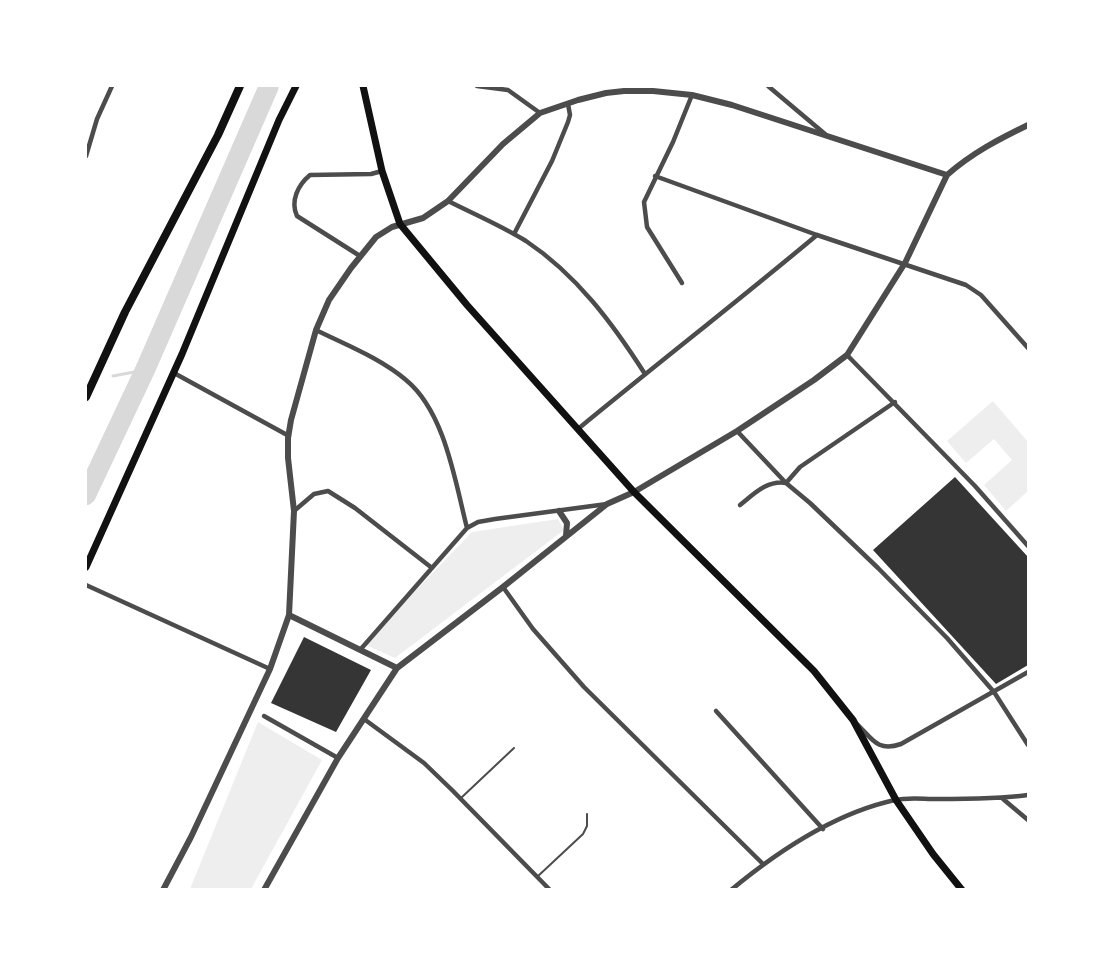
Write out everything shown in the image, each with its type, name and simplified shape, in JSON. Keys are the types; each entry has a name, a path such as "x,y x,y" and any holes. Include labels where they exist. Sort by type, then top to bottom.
{"main road":[{"path":"86,397 125,312 218,135 240,86"},
{"path":"86,567 174,373 279,120 296,86"},
{"path":"363,86 382,171 400,224 466,305 634,492 814,671 853,720 896,800 933,854 962,890"}],"street":[{"path":"86,156 97,119 112,86"},
{"path":"477,86 508,90 540,113"},
{"path":"624,91 632,86"},
{"path":"768,86 826,135"},
{"path":"163,890 191,837 270,669 289,615 294,510 288,436 316,330 329,300 369,244 383,231 423,218 448,201 503,144 540,113 606,93 624,91 692,95 732,105 947,175"},
{"path":"682,283 647,227 644,202 673,142 692,95"},
{"path":"514,234 552,161 570,115 568,104"},
{"path":"264,890 338,758 397,668 607,504 634,492 737,431 814,380 847,355 905,263 947,175 992,143 1029,125"},
{"path":"360,256 297,216 293,208 295,199 304,180 310,175 371,174 382,171"},
{"path":"655,176 817,235 966,285 981,295 1029,348"},
{"path":"448,201 514,234 559,268 588,296 612,324 645,374"},
{"path":"578,429 712,323 817,235"},
{"path":"316,330 384,365 406,380 421,396 441,433 467,528"},
{"path":"847,355 895,402 1029,546"},
{"path":"174,373 288,436"},
{"path":"786,483 800,467 895,402"},
{"path":"737,431 786,483 879,568 947,638 994,693 1029,745"},
{"path":"740,505 766,485 777,481 786,483"},
{"path":"294,510 314,494 328,491 354,508 432,568"},
{"path":"360,650 467,528 486,521 607,504"},
{"path":"559,510 567,523 566,536"},
{"path":"86,585 270,669"},
{"path":"503,587 533,629 584,687 763,864"},
{"path":"289,615 397,668"},
{"path":"853,720 879,746 892,747 1029,672"},
{"path":"716,711 823,829"},
{"path":"264,716 338,758"},
{"path":"364,719 424,763 550,890"},
{"path":"731,890 763,864 852,814 896,800 1002,798 1029,795"},
{"path":"1002,798 1029,820"}],"lane":[{"path":"460,798 514,748"},
{"path":"537,877 583,834 587,826 587,814"}],"shaded area":[{"path":"993,401 1028,442 1028,491 1006,511 984,485 1012,460 994,439 966,463 947,441"},
{"path":"558,519 564,530 395,658 364,644 472,532"},
{"path":"258,722 322,760 251,889 190,889"}],"building":[{"path":"955,477 1028,557 1028,665 996,684 873,550"},
{"path":"304,637 371,670 336,732 271,703"}],"waterway":[{"path":"86,495 145,370 269,86"},
{"path":"113,376 145,370"}]}
